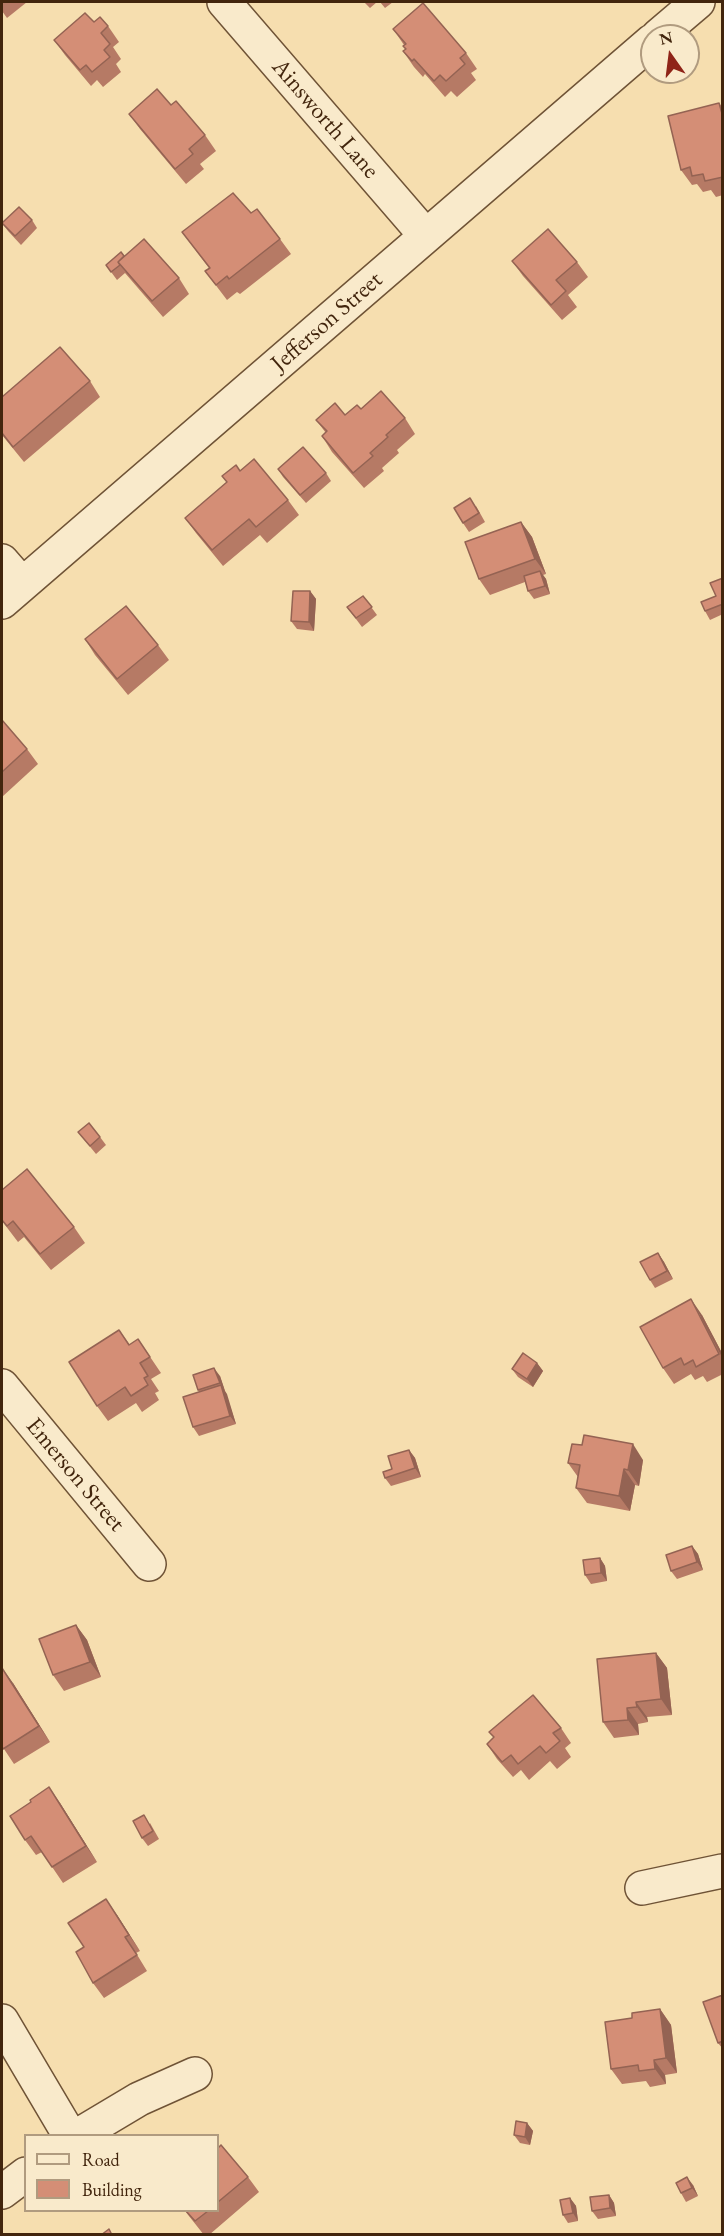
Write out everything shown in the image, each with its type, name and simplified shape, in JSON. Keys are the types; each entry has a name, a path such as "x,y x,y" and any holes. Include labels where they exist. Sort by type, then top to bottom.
{"street":[{"name":"Ainsworth Lane","path":"224,2 426,236"},
{"path":"672,24 698,2"},
{"name":"Jefferson Street","path":"8,582 426,236 640,51"},
{"name":"Emerson Street","path":"2,1386 149,1564"},
{"path":"642,1888 723,1871"},
{"path":"2,2021 69,2134"},
{"path":"80,2134 140,2099 195,2074"},
{"path":"2,2192 24,2176"}],"building":[{"path":"423,3 466,53 460,58 465,64 446,81 440,75 434,81 414,59 412,61 403,51 406,49 403,46 406,44 393,29"},
{"path":"85,13 94,22 100,17 108,26 101,33 110,44 104,50 110,57 92,72 86,65 80,70 54,40"},
{"path":"157,89 171,105 176,101 205,135 189,149 193,154 175,169 129,114"},
{"path":"719,103 723,117 723,177 705,181 703,174 692,176 690,167 681,170 668,116"},
{"path":"233,193 251,213 257,209 280,239 229,279 227,276 216,285 205,271 210,268 182,232"},
{"path":"19,207 32,220 15,236 2,223"},
{"path":"548,229 577,262 556,280 566,291 551,305 512,261"},
{"path":"144,239 179,278 152,301 118,262"},
{"path":"121,252 124,256 118,262 120,265 111,272 106,265"},
{"path":"60,347 90,381 13,447 2,433 2,397"},
{"path":"381,391 405,418 370,453 373,456 353,473 322,436 327,431 316,420 335,403 345,415 357,405 361,409"},
{"path":"303,447 326,473 300,495 278,469"},
{"path":"254,459 288,500 256,527 249,519 212,550 185,518 227,482 222,476 236,465 240,471"},
{"path":"470,498 479,513 463,523 454,508"},
{"path":"521,522 535,559 479,579 465,542"},
{"path":"540,571 545,586 528,591 524,576"},
{"path":"723,578 723,604 705,611 701,602 716,596 710,583"},
{"path":"293,591 310,591 309,622 291,621"},
{"path":"363,596 372,607 356,618 347,607"},
{"path":"126,606 158,645 117,679 85,639"},
{"path":"2,720 27,749 2,772"},
{"path":"89,1123 100,1137 90,1146 78,1132"},
{"path":"27,1169 74,1227 40,1254 13,1221 7,1226 2,1220 2,1190"},
{"path":"658,1253 667,1271 650,1280 640,1262"},
{"path":"691,1299 719,1354 696,1367 693,1360 684,1365 681,1358 663,1368 640,1327"},
{"path":"119,1330 129,1345 138,1339 150,1357 140,1363 148,1376 144,1378 148,1385 131,1396 125,1387 97,1406 69,1362"},
{"path":"523,1353 537,1363 527,1379 512,1369"},
{"path":"214,1368 220,1383 198,1390 193,1375"},
{"path":"221,1385 230,1416 193,1427 183,1397"},
{"path":"584,1435 633,1444 628,1470 624,1469 619,1496 576,1488 580,1465 568,1463 572,1444 582,1445"},
{"path":"409,1450 415,1468 385,1478 383,1472 392,1469 388,1456"},
{"path":"692,1546 697,1562 671,1571 666,1555"},
{"path":"600,1558 601,1573 585,1575 583,1560"},
{"path":"76,1625 90,1662 53,1675 39,1639"},
{"path":"656,1653 661,1699 636,1702 637,1707 627,1708 628,1720 603,1722 597,1659"},
{"path":"2,1668 39,1726 3,1749 2,1746"},
{"path":"533,1695 561,1728 553,1733 560,1741 546,1753 540,1746 518,1764 511,1755 502,1762 487,1744 494,1737 489,1732"},
{"path":"49,1787 86,1846 52,1867 31,1836 25,1840 10,1816"},
{"path":"144,1815 153,1831 142,1838 133,1821"},
{"path":"106,1899 129,1935 125,1937 137,1955 93,1983 76,1952 84,1947 68,1923"},
{"path":"723,1995 723,2041 718,2043 703,2002"},
{"path":"660,2009 666,2058 654,2060 655,2069 639,2071 638,2065 611,2069 605,2022 632,2018 632,2013"},
{"path":"516,2121 527,2123 525,2137 514,2135"},
{"path":"221,2145 248,2177 219,2201 219,2147"},
{"path":"687,2177 692,2188 681,2193 676,2183"},
{"path":"609,2195 610,2208 592,2211 590,2197"},
{"path":"570,2198 573,2213 563,2215 560,2200"},
{"path":"187,2212 207,2212 195,2221"},
{"path":"109,2229 112,2235 101,2235"}]}
